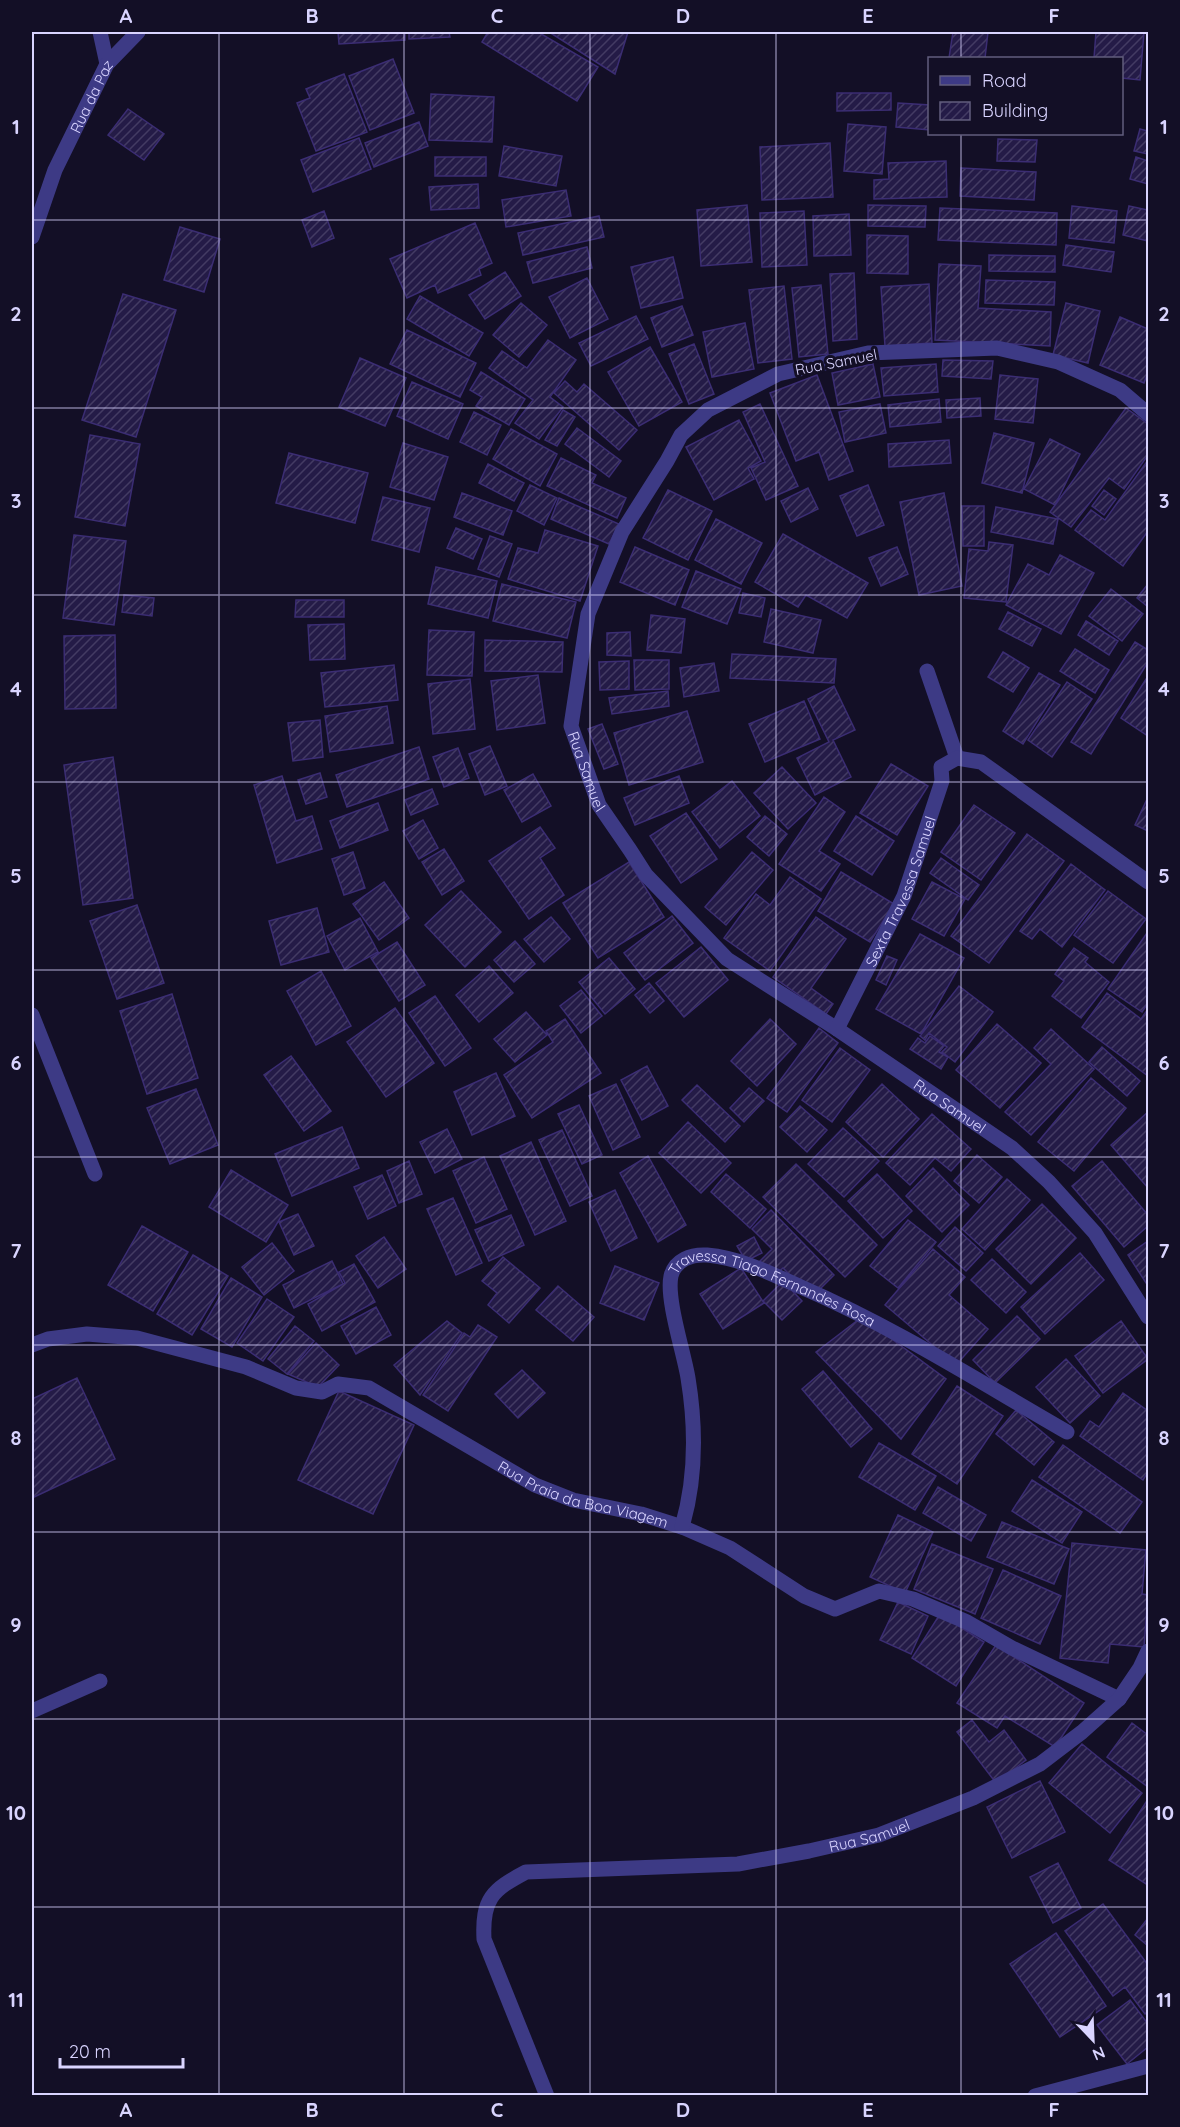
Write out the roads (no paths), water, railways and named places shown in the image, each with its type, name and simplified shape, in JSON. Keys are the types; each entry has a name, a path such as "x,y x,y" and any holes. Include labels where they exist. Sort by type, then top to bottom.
{"street":[{"path":"100,32 107,64"},
{"name":"Rua da Paz","path":"32,237 55,170 107,64 138,32"},
{"name":"Rua Samuel","path":"1149,414 1120,390 1058,362 996,348 868,353 778,374 708,410 681,435 622,532 588,614 571,726 598,805 646,875 727,959 837,1029 1012,1148 1042,1175 1095,1233 1149,1317"},
{"path":"927,671 957,758 981,762 1149,882"},
{"name":"Sexta Travessa Samuel","path":"837,1029 904,896 942,781 941,767 957,758"},
{"path":"32,1015 95,1174"},
{"name":"Travessa Tiago Fernandes Rosa","path":"682,1527 689,1504 694,1425 688,1379 670,1294 671,1275 678,1263 690,1256 705,1255 736,1260 824,1297 875,1321 1067,1432"},
{"name":"Rua Praia da Boa Viagem","path":"32,1345 48,1339 87,1334 137,1338 246,1367 296,1388 322,1392 338,1384 369,1388 535,1485 573,1500 641,1514 682,1527 730,1548 804,1596 835,1609 879,1591 913,1599 967,1622 1012,1648 1119,1699"},
{"name":"Rua Samuel","path":"547,2096 484,1939 483,1920 487,1904 496,1889 526,1872 738,1864 879,1835 973,1798 1040,1764 1082,1732 1119,1699 1149,1651"},
{"path":"32,1711 100,1681"},
{"path":"1035,2096 1149,2066"}]}
